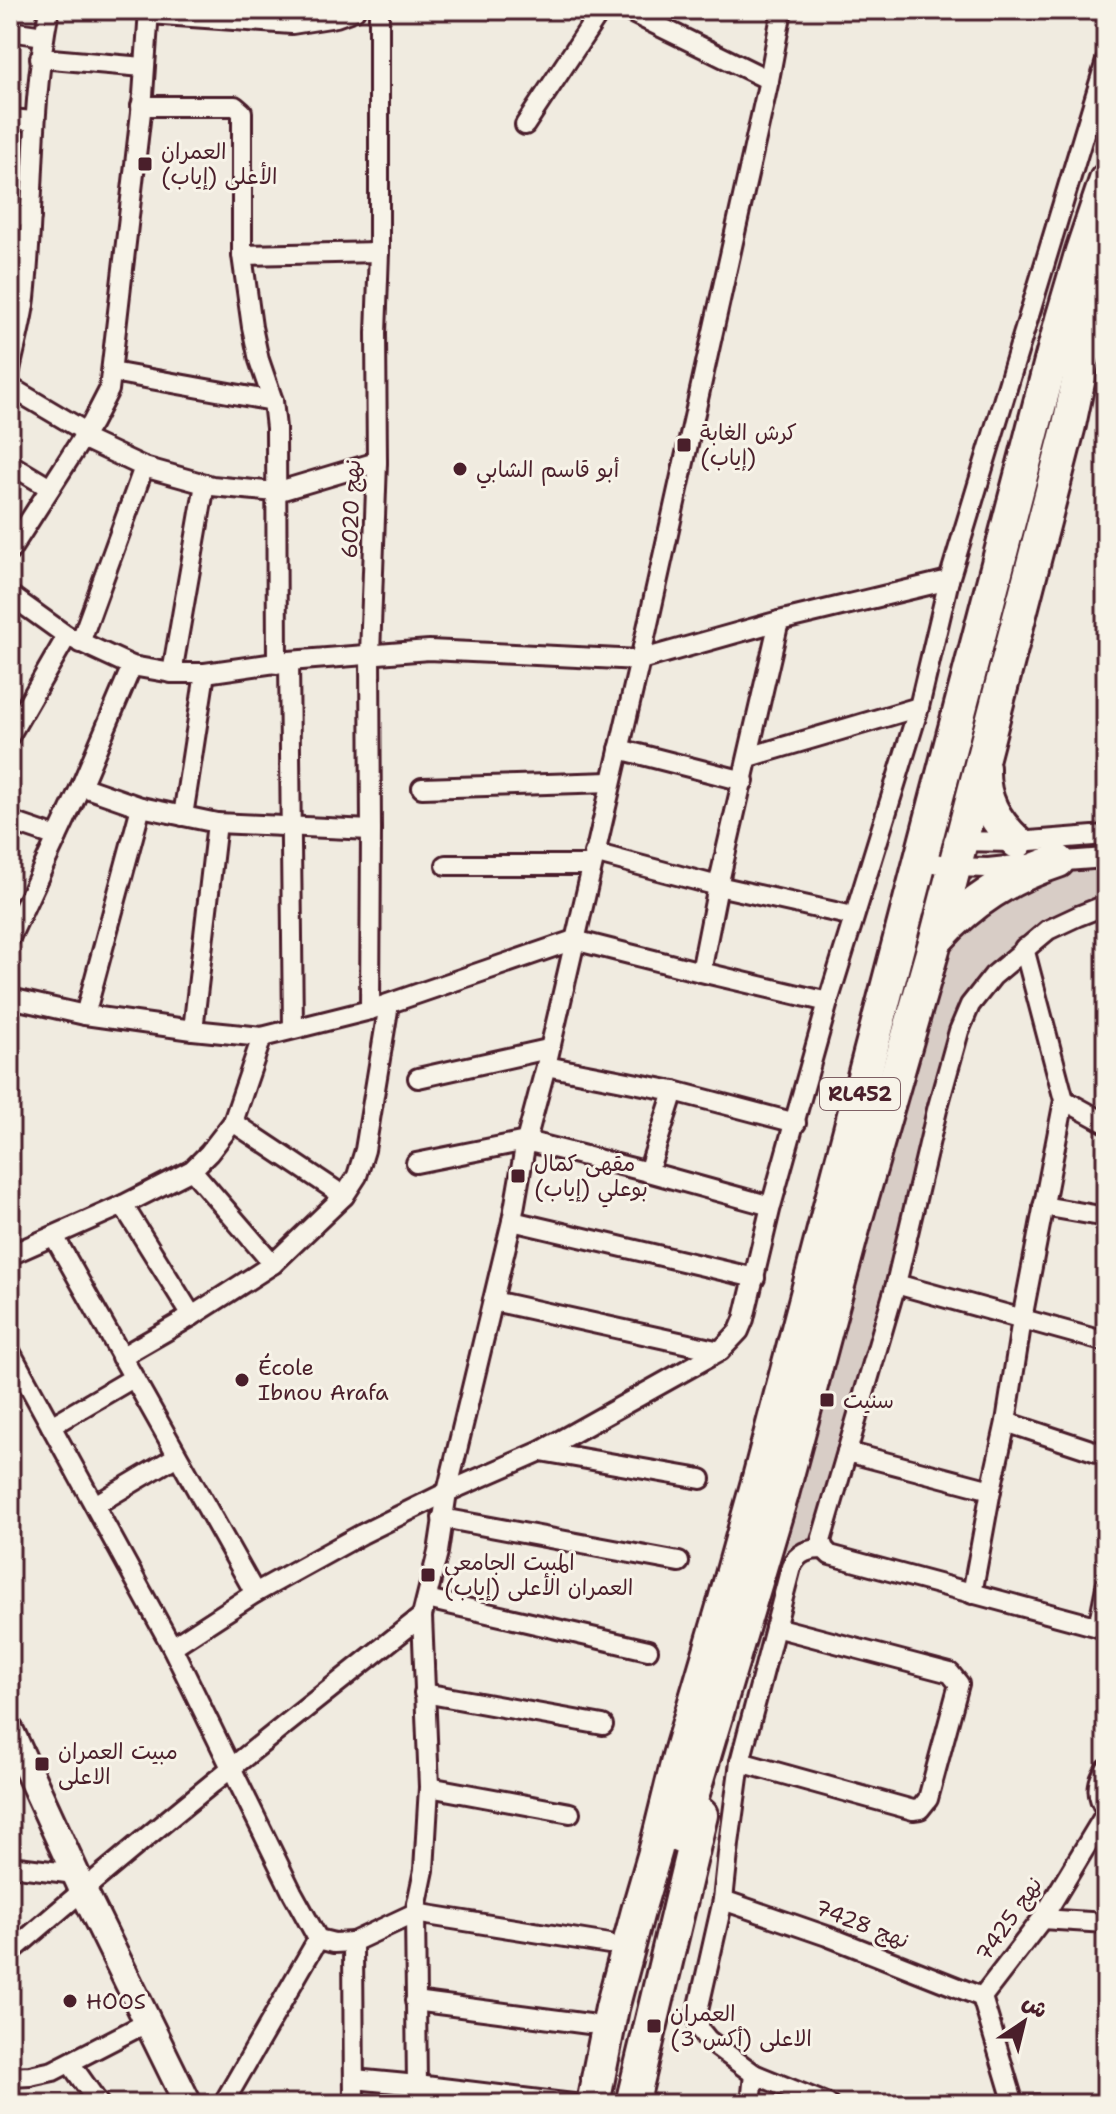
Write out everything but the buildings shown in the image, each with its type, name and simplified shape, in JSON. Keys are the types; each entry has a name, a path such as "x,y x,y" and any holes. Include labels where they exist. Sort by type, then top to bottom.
{"highway":[{"name":"RL452","path":"593,2104 611,2016 671,1867 691,1759 755,1492 1062,319 1106,180"},
{"name":"RL452","path":"691,1759 782,1494 935,942 1069,425 1106,268"},
{"path":"984,756 982,772 988,804 1000,825 1017,842"},
{"path":"935,942 960,915 990,892 1034,869 1058,861"},
{"path":"572,2104 611,2016 609,1944 623,1890 658,1795 691,1759"},
{"path":"632,2104 701,1816 691,1759"},
{"name":"RL452","path":"611,2016 612,2104"}],"street":[{"path":"10,370 17,301 31,217 34,121 40,58 49,10"},
{"path":"10,551 109,390 149,12 292,24 336,17 355,10"},
{"name":"نهج 6020","path":"370,1010 370,654 377,462 379,10"},
{"path":"525,125 601,10"},
{"path":"626,10 769,80"},
{"path":"417,2085 415,1913 424,1870 429,1787 424,1693 425,1608 447,1492 640,660 782,10"},
{"path":"10,31 44,36"},
{"path":"40,58 143,67"},
{"path":"172,1647 255,1593 362,1534 541,1451 720,1351 739,1331 828,1002 919,707 949,580 1106,61"},
{"path":"141,106 235,106 242,112 242,255 252,327 273,401 276,428 276,492 292,825 293,1028"},
{"path":"10,119 34,121"},
{"path":"10,214 31,217"},
{"path":"242,255 379,252"},
{"path":"112,372 273,401"},
{"path":"10,387 84,435 144,467 205,484 276,492 377,462"},
{"path":"10,464 50,488"},
{"path":"10,735 74,639 144,467"},
{"path":"172,673 205,484"},
{"path":"10,595 74,639 132,666 172,673 205,673 429,650 640,660 779,621 949,580"},
{"path":"701,972 779,621"},
{"path":"10,938 81,786 132,666"},
{"path":"183,816 205,673"},
{"path":"749,757 919,707"},
{"path":"619,749 744,781"},
{"path":"422,788 611,782"},
{"path":"81,786 141,807 217,823 371,830"},
{"path":"85,1015 141,807"},
{"path":"10,821 57,837"},
{"path":"193,1030 217,823"},
{"path":"925,848 957,854 1017,842 1106,835"},
{"path":"925,848 957,854 988,868 1106,858"},
{"path":"446,865 592,859 853,916"},
{"path":"1106,905 1048,930 993,976 970,1005 959,1031 937,1110 896,1284 821,1541 830,1555 1102,1628 1106,1587"},
{"path":"10,998 85,1015 262,1037 370,1010 574,940 828,1002"},
{"path":"972,1594 1064,1100 1024,948"},
{"path":"121,1357 273,1264 344,1196 357,1176 365,1150 389,1004"},
{"path":"10,1255 123,1205 192,1170 233,1122 262,1037"},
{"path":"418,1078 547,1057 796,1123"},
{"path":"648,1172 674,1091"},
{"path":"1064,1100 1106,1123"},
{"path":"233,1122 344,1196"},
{"path":"416,1163 526,1141 771,1206"},
{"path":"192,1170 273,1264"},
{"path":"123,1205 192,1316"},
{"path":"1043,1206 1106,1217"},
{"path":"512,1221 755,1278"},
{"path":"54,1236 255,1593"},
{"path":"896,1284 1106,1342"},
{"path":"493,1301 720,1351"},
{"path":"10,1351 172,1647 318,1939 334,1943 353,1942 415,1913 609,1944"},
{"path":"51,1426 133,1378"},
{"path":"1006,1422 1106,1455"},
{"path":"541,1451 701,1479"},
{"path":"847,1452 991,1490"},
{"path":"95,1505 177,1456"},
{"path":"442,1518 679,1562"},
{"path":"824,1549 813,1549 796,1557 791,1567 740,1762 723,1900 697,2015 700,2030 708,2040 754,2074 828,2104"},
{"path":"425,1608 648,1650"},
{"path":"14,1946 79,1882 232,1767 425,1608"},
{"path":"740,1762 913,1810 920,1809 928,1799 959,1684 950,1673 775,1627"},
{"path":"424,1693 603,1725"},
{"path":"10,1731 79,1882 188,2104"},
{"path":"1106,1769 1099,1780 1097,1792 1106,1812"},
{"path":"429,1787 570,1813"},
{"name":"نهج 7425","path":"1014,2104 982,1997 1042,1919 1106,1812"},
{"path":"10,1866 79,1882"},
{"name":"نهج 7428","path":"723,1900 827,1936 982,1997"},
{"path":"1042,1919 1106,1923"},
{"path":"223,2104 318,1939"},
{"path":"353,1942 354,2104"},
{"path":"415,2001 611,2016"},
{"path":"10,2077 53,2071 148,2022"},
{"path":"70,2063 99,2104"},
{"path":"751,2104 754,2074"},
{"path":"354,2079 572,2104"}],"shaded area":[{"path":"1106,860 1106,898 1057,918 1029,934 998,963 962,1008 808,1562 780,1554 942,945 971,914 1060,868"}],"place":[{"name":"العمران الأعلى (إياب)","path":"145,164"},
{"name":"كرش الغابة (إياب)","path":"684,445"},
{"name":"أبو قاسم الشابي","path":"460,469"},
{"name":"مقهى كمال بوعلي (إياب)","path":"518,1176"},
{"name":"École Ibnou Arafa","path":"242,1380"},
{"name":"سنيت","path":"827,1400"},
{"name":"المبيت الجامعي العمران الأعلى (إياب)","path":"428,1575"},
{"name":"مبيت العمران الاعلى","path":"42,1764"},
{"name":"HOOS","path":"70,2001"},
{"name":"العمران الاعلى (أكس 3)","path":"654,2026"}]}
